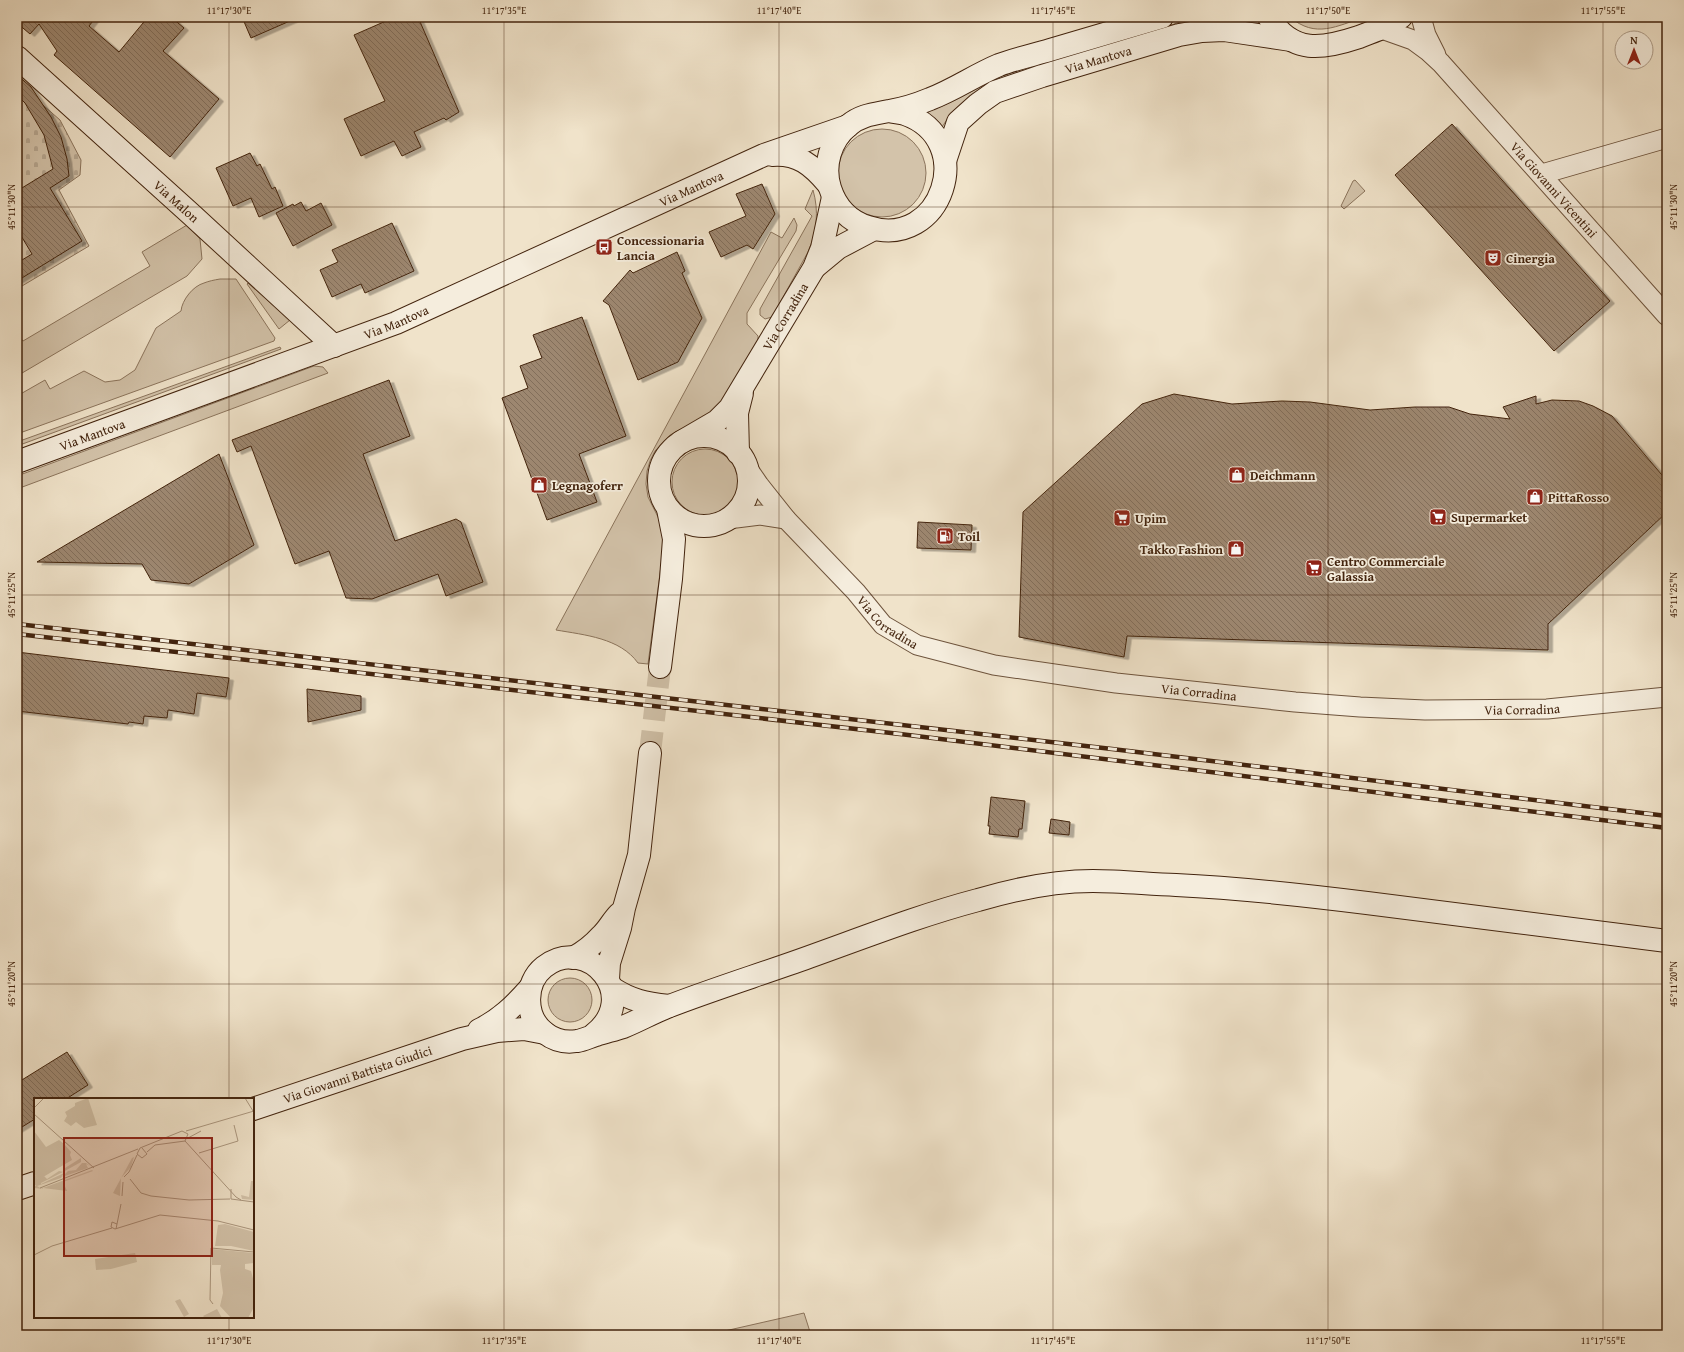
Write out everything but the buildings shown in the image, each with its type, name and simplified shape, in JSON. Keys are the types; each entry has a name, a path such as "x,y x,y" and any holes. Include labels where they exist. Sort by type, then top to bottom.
{"main road":[{"name":"Via Mantova","path":"831,191 827,171 828,158 832,146 839,135 848,126 860,118 874,113 889,111 930,100 999,65 1162,17"},
{"name":"Via Mantova","path":"1269,17 1278,30 1291,40 1305,46 1325,46 1338,44 1382,29 1401,17"},
{"name":"Via Mantova","path":"945,161 958,122 978,104 995,92 1042,76 1179,35 1202,31 1224,30 1291,40"},
{"name":"Via Malon","path":"17,57 334,346"},
{"name":"Via Mantova","path":"764,155 784,154 811,165 831,191 840,208 850,218 861,225 874,229 890,230 907,227 921,219 934,208 946,177 945,161 940,145 934,136 919,121 905,114 889,111"},
{"name":"Via Mantova","path":"17,462 396,323 764,155 848,126"},
{"name":"Via Corradina","path":"681,442 717,421 730,408 744,386 814,268 822,248 831,191"},
{"name":"Via Corradina","path":"814,268 838,248 874,229"},
{"name":"Via Corradina","path":"742,459 737,413 744,386"},
{"path":"660,667 671,579 674,539 668,509 661,495 658,480 661,465 669,452 681,442 692,438 705,436 711,437 729,444 742,459 749,481 746,496 739,509 693,537 685,547 671,579"},
{"path":"668,509 676,517 687,523 699,526 719,522"},
{"name":"Via Giovanni Battista Giudici","path":"254,1109 462,1039 504,1030 524,1029 545,1034 564,1042 584,1040 602,1029 612,1010 613,999 610,984 609,963 620,928 638,855 650,753"},
{"path":"669,1006 942,910 1013,890 1092,881 1233,888 1667,941"},
{"name":"Via Giovanni Battista Giudici","path":"574,958 588,949 602,935 610,923 624,908"},
{"name":"Via Giovanni Battista Giudici","path":"462,1039 492,1023 514,1007 530,988 539,972 547,965 555,961 574,958 584,960 594,964 602,971 610,984 625,996 638,1002 669,1006"},
{"name":"Via Giovanni Battista Giudici","path":"530,988 529,1008 532,1018 545,1034"},
{"name":"Via Giovanni Battista Giudici","path":"593,1035 622,1027 669,1006"},
{"path":"17,1189 34,1183"}],"street":[{"name":"Via Giovanni Vicentini","path":"1420,17 1426,35 1441,63"},
{"name":"Via Giovanni Vicentini","path":"1382,29 1413,40 1441,63 1542,174 1667,316"},
{"path":"1542,174 1667,138"},
{"name":"Via Corradina","path":"742,459 759,485 786,519 856,592 883,625 917,645 994,665 1124,684 1295,702 1360,707 1425,710 1547,709 1667,697"},
{"path":"719,522 760,514 786,519"}],"green space":[{"path":"1195,17 1249,17 1251,22 1216,19 972,95 952,112 940,130 921,113 945,105 1012,72 1150,32"},
{"path":"1290,17 1365,17 1335,27 1318,29 1309,28 1299,24"},
{"path":"17,83 26,93 60,120 81,160 80,175 59,190 89,246 17,289"},
{"path":"882,129 899,132 913,142 923,156 926,173 923,190 913,204 899,214 882,217 865,214 851,204 841,190 838,173 841,156 851,142 865,132"},
{"path":"1355,180 1365,191 1344,209 1341,206 1353,181"},
{"path":"813,190 816,206 816,221 811,244 772,317 765,319 760,315 760,309 812,216 805,209"},
{"path":"794,218 797,225 796,231 747,313 747,324 758,336 758,342 723,402 693,426 670,435 655,451 650,461 647,471 646,484 648,497 661,523 664,543 648,664 638,663 622,648 612,643 590,636 556,630 771,232 782,238"},
{"path":"187,225 200,239 202,259 187,276 17,376 17,334 23,341 150,266 142,252"},
{"path":"220,279 236,279 275,338 274,341 17,434 17,396 45,380 50,389 84,371 105,382 120,380 135,370 156,328 181,311 183,302 192,290 210,281"},
{"path":"248,283 290,320 279,329 247,284"},
{"path":"280,347 281,349 17,446 17,442"},
{"path":"314,366 323,367 328,373 17,489 17,476"},
{"path":"705,449 717,452 728,459 735,470 738,482 735,494 728,505 717,512 705,515 693,512 682,505 675,494 672,482 675,470 682,459 693,452"},
{"path":"566,978 574,978 586,984 592,996 592,1004 586,1016 574,1022 566,1022 554,1016 548,1004 548,996 554,984"},
{"path":"804,1313 811,1335 707,1335"}],"tunnel":[{"path":"650,753 660,667"}],"railway":[{"path":"17,624 1112,749 1667,816"},
{"path":"17,634 900,734 1667,828"}],"place":[{"name":"Concessionaria Lancia","path":"604,247"},
{"name":"Cinergia","path":"1493,258"},
{"name":"Deichmann","path":"1237,475"},
{"name":"Legnagoferr","path":"539,485"},
{"name":"PittaRosso","path":"1535,497"},
{"name":"Supermarket","path":"1438,517"},
{"name":"Upim","path":"1122,518"},
{"name":"Toil","path":"945,536"},
{"name":"Takko Fashion","path":"1236,549"},
{"name":"Centro Commerciale Galassia","path":"1314,568"}]}
